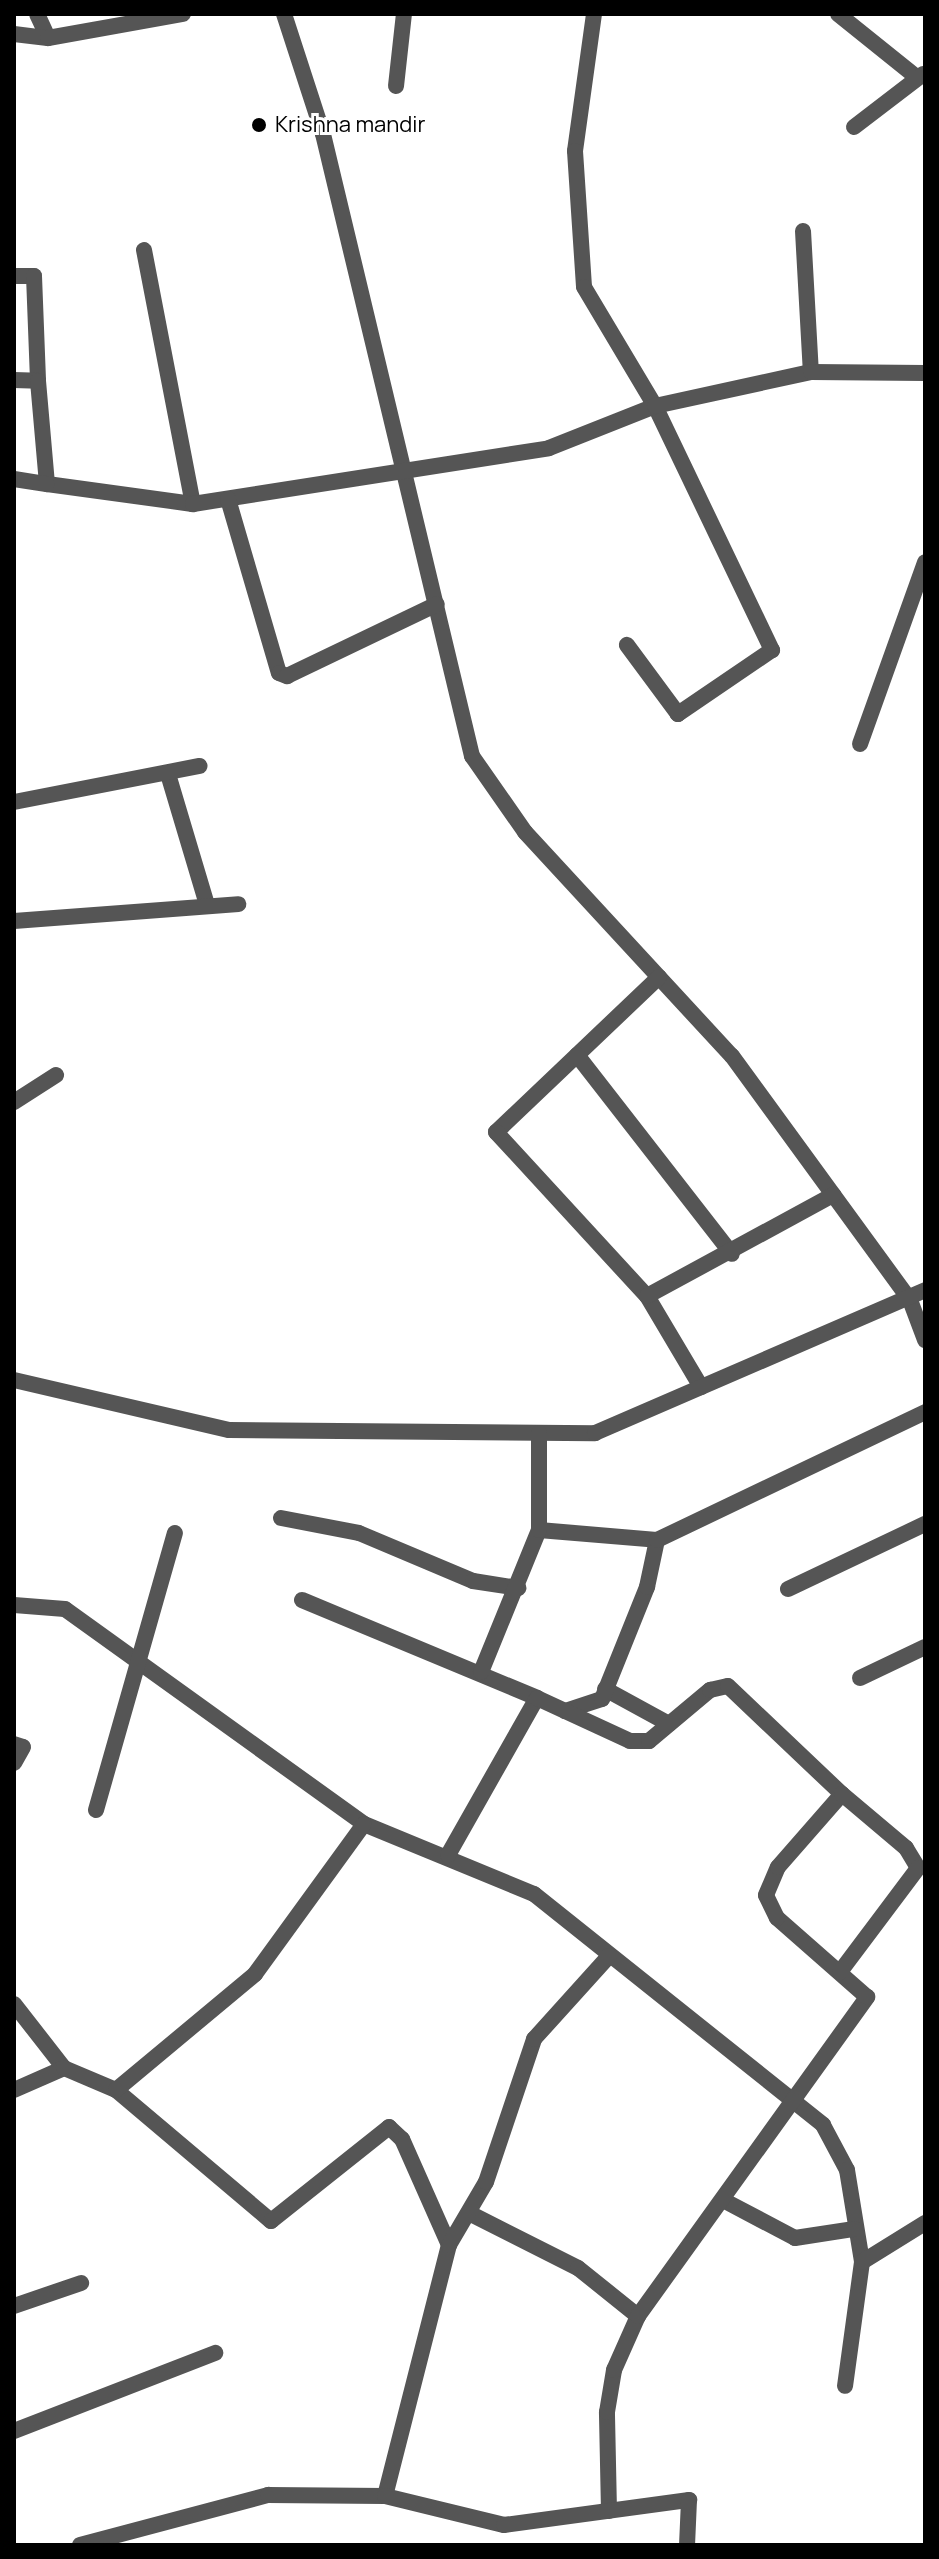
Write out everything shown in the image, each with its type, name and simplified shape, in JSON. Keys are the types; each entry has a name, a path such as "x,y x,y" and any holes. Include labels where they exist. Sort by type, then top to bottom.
{"street":[{"path":"37,14 48,38"},
{"path":"14,34 48,38 183,14"},
{"path":"284,14 323,134 408,475 472,756 525,832 732,1056 910,1300 925,1340"},
{"path":"396,86 404,14"},
{"path":"594,14 575,151 584,287 655,406 772,650 678,714 627,645"},
{"path":"838,14 920,75 854,127"},
{"path":"803,231 811,372"},
{"path":"144,250 193,504"},
{"path":"14,276 34,276 38,381 47,484"},
{"path":"14,479 193,504 408,475 549,448 655,406 811,372 925,373"},
{"path":"14,380 38,381"},
{"path":"228,499 279,673 287,676 437,604"},
{"path":"860,744 918,603 925,562"},
{"path":"14,802 200,766"},
{"path":"168,774 207,905"},
{"path":"14,921 238,904"},
{"path":"659,977 496,1132 647,1296 701,1387"},
{"path":"577,1055 732,1254"},
{"path":"14,1102 56,1075"},
{"path":"647,1296 732,1254 833,1195"},
{"path":"14,1380 229,1430 595,1433 910,1300 925,1290"},
{"path":"539,1530 657,1540 925,1412"},
{"path":"481,1672 518,1588 539,1530 539,1433"},
{"path":"281,1518 359,1533 473,1581 518,1588"},
{"path":"788,1589 925,1524"},
{"path":"96,1810 175,1533"},
{"path":"565,1711 602,1699 643,1597 657,1540"},
{"path":"302,1600 481,1672 630,1741 649,1741 710,1690 728,1686 842,1794 906,1848 918,1868 840,1972"},
{"path":"14,1605 65,1609 364,1824 448,1855 534,1894 786,2103 823,2125 847,2170 854,2229 862,2262 845,2386"},
{"path":"860,1678 925,1647"},
{"path":"605,1689 669,1724"},
{"path":"448,1855 537,1698"},
{"path":"14,1744 23,1747 14,1763"},
{"path":"609,2511 607,2412 614,2370 638,2316 723,2200 786,2103 867,1997 777,1918 766,1895 778,1867 842,1794"},
{"path":"116,2090 255,1974 364,1824"},
{"path":"385,2496 449,2245 469,2213 534,2039 609,1956"},
{"path":"14,2004 64,2068 116,2090 271,2221 389,2127 402,2139 449,2245"},
{"path":"14,2090 64,2068"},
{"path":"723,2200 795,2238 854,2229"},
{"path":"469,2213 578,2268 638,2316"},
{"path":"862,2262 925,2223"},
{"path":"14,2306 81,2283"},
{"path":"14,2431 215,2353"},
{"path":"80,2545 268,2495 385,2496 504,2525 689,2500 687,2545"}],"place":[{"name":"Krishna mandir","path":"259,125"}]}
